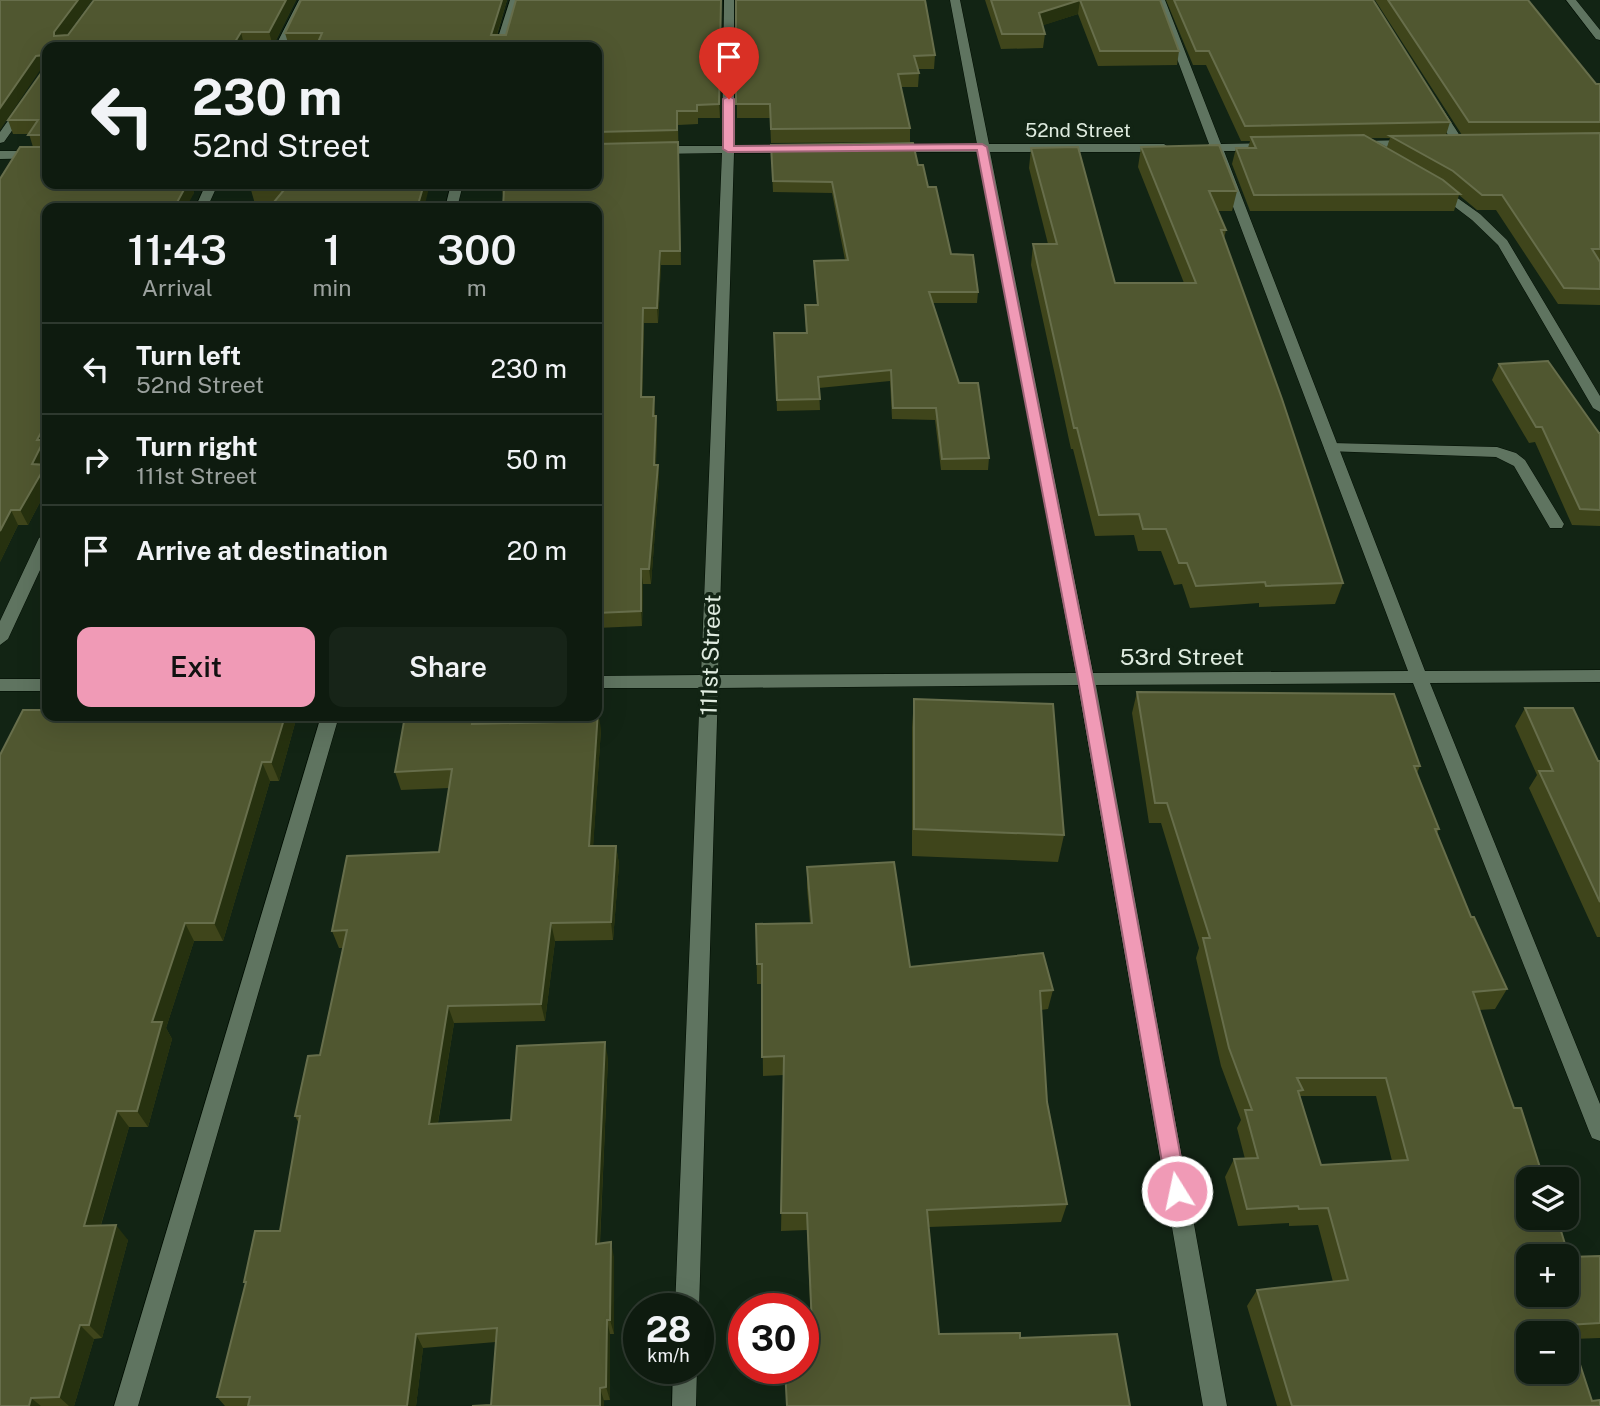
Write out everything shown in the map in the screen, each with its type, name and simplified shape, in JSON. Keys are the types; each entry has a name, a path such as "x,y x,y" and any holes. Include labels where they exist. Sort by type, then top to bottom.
{"street":[{"path":"283,42 304,0"},
{"path":"502,42 515,0"},
{"name":"111st Street","path":"688,1293 728,149 729,0"},
{"path":"955,0 1086,679 1215,1406"},
{"path":"1160,0 1219,148 1271,294 1419,677 1600,1131"},
{"path":"1571,0 1600,37"},
{"path":"0,140 42,80"},
{"path":"1428,94 1458,142"},
{"path":"1336,145 1431,142"},
{"path":"1444,142 1472,142"},
{"path":"1363,145 1385,158"},
{"path":"1191,148 1284,146"},
{"path":"636,150 808,148"},
{"name":"52nd Street","path":"875,148 1177,148"},
{"path":"0,155 42,155"},
{"path":"1420,178 1451,197 1503,243 1600,408"},
{"path":"1331,448 1496,452 1511,456 1520,463 1556,524"},
{"path":"0,639 42,549"},
{"name":"53rd Street","path":"602,682 1600,676"},
{"path":"0,685 42,685"},
{"path":"126,1406 329,721"},
{"path":"684,1406 685,1384"}],"building":[{"path":"0,0 78,0 54,32 54,36 68,35 94,0 286,0 269,32 241,32 235,42 42,42 42,55 36,56 0,108"},
{"path":"301,0 502,0 491,35 506,35 516,0 721,0 719,104 697,105 697,111 677,111 677,130 602,132 602,42 318,42 322,33 285,33"},
{"path":"736,0 925,0 935,55 914,56 919,73 898,74 910,128 771,129 770,104 736,104"},
{"path":"991,0 1080,0 1039,13 1045,34 1002,34"},
{"path":"1080,0 1160,0 1179,51 1100,51"},
{"path":"1174,0 1373,0 1450,122 1245,126 1209,51 1196,51"},
{"path":"1388,0 1528,0 1596,84 1600,84 1600,122 1469,122"},
{"path":"42,72 42,135 28,135 38,120 8,120"},
{"path":"1600,133 1600,249 1592,249 1600,262 1600,289 1564,288 1502,195 1482,195 1453,171 1390,136"},
{"path":"1364,135 1443,180 1460,194 1254,195 1236,148 1256,148 1251,137"},
{"path":"678,142 680,251 660,251 657,308 643,308 641,397 654,397 654,465 658,465 649,569 641,569 641,611 602,613 602,203 503,203 504,189 602,189 602,144"},
{"path":"913,143 918,165 923,165 928,187 936,187 951,254 973,255 978,292 929,292 959,383 978,383 989,458 942,459 936,408 893,408 891,370 818,377 820,399 777,400 774,333 807,333 805,305 818,305 814,261 848,260 832,182 773,181 771,145"},
{"path":"1219,145 1237,191 1209,191 1226,230 1221,230 1282,399 1343,583 1266,586 1265,582 1196,586 1187,563 1179,563 1166,529 1143,529 1139,514 1099,515 1077,428 1074,428 1033,244 1057,244 1031,148 1078,147 1115,283 1196,283 1141,147"},
{"path":"20,147 42,147 42,189 184,189 177,203 42,203 42,431 37,440 42,440 42,444 32,464 42,465 42,472 20,510 11,510 0,531 0,179"},
{"path":"423,189 418,203 273,203 284,190 251,190"},
{"path":"1548,361 1600,433 1600,510 1580,509 1542,427 1536,427 1499,364"},
{"path":"1137,692 1394,694 1420,766 1414,766 1439,829 1435,829 1471,917 1474,917 1507,989 1473,992 1514,1108 1521,1108 1540,1167 1516,1167 1516,1230 1561,1230 1565,1244 1516,1244 1516,1307 1579,1307 1579,1257 1600,1256 1600,1323 1516,1321 1516,1384 1579,1384 1579,1361 1592,1401 1600,1400 1600,1406 1292,1406 1257,1290 1348,1280 1328,1208 1299,1209 1298,1206 1247,1209 1234,1159 1258,1158 1245,1110 1252,1110 1229,1048 1203,938 1210,938 1167,803 1155,803","holes":["1297,1078 1386,1078 1408,1160 1321,1165 1298,1091 1303,1090"]},
{"path":"914,699 1053,704 1064,835 914,829"},
{"path":"1525,708 1573,708 1600,761 1600,902 1539,771 1553,771"},
{"path":"23,710 42,710 42,721 283,721 271,762 262,762 214,923 185,923 152,1022 162,1022 137,1111 117,1111 84,1226 116,1225 89,1325 80,1325 59,1397 31,1398 29,1406 0,1406 0,755"},
{"path":"404,721 472,721 472,724 597,721 589,846 616,846 611,922 551,923 541,1004 448,1006 429,1124 511,1120 517,1046 605,1042 596,1244 611,1242 610,1320 607,1320 606,1387 600,1388 600,1406 472,1406 491,1405 497,1328 416,1334 407,1406 248,1406 250,1397 217,1397 246,1282 255,1231 280,1231 300,1116 295,1116 308,1056 320,1055 347,930 332,931 347,856 439,852 452,769 395,772"},
{"path":"894,862 910,967 1043,953 1053,990 1040,991 1047,1102 1067,1204 927,1210 939,1334 1020,1333 1020,1338 1117,1334 1130,1406 787,1406 786,1384 819,1384 819,1293 811,1293 807,1213 781,1213 784,1056 762,1057 762,964 757,964 756,924 812,923 807,867"}],"route":[{"path":"729,99 728,149 982,147 1086,679 1177,1191"}]}
